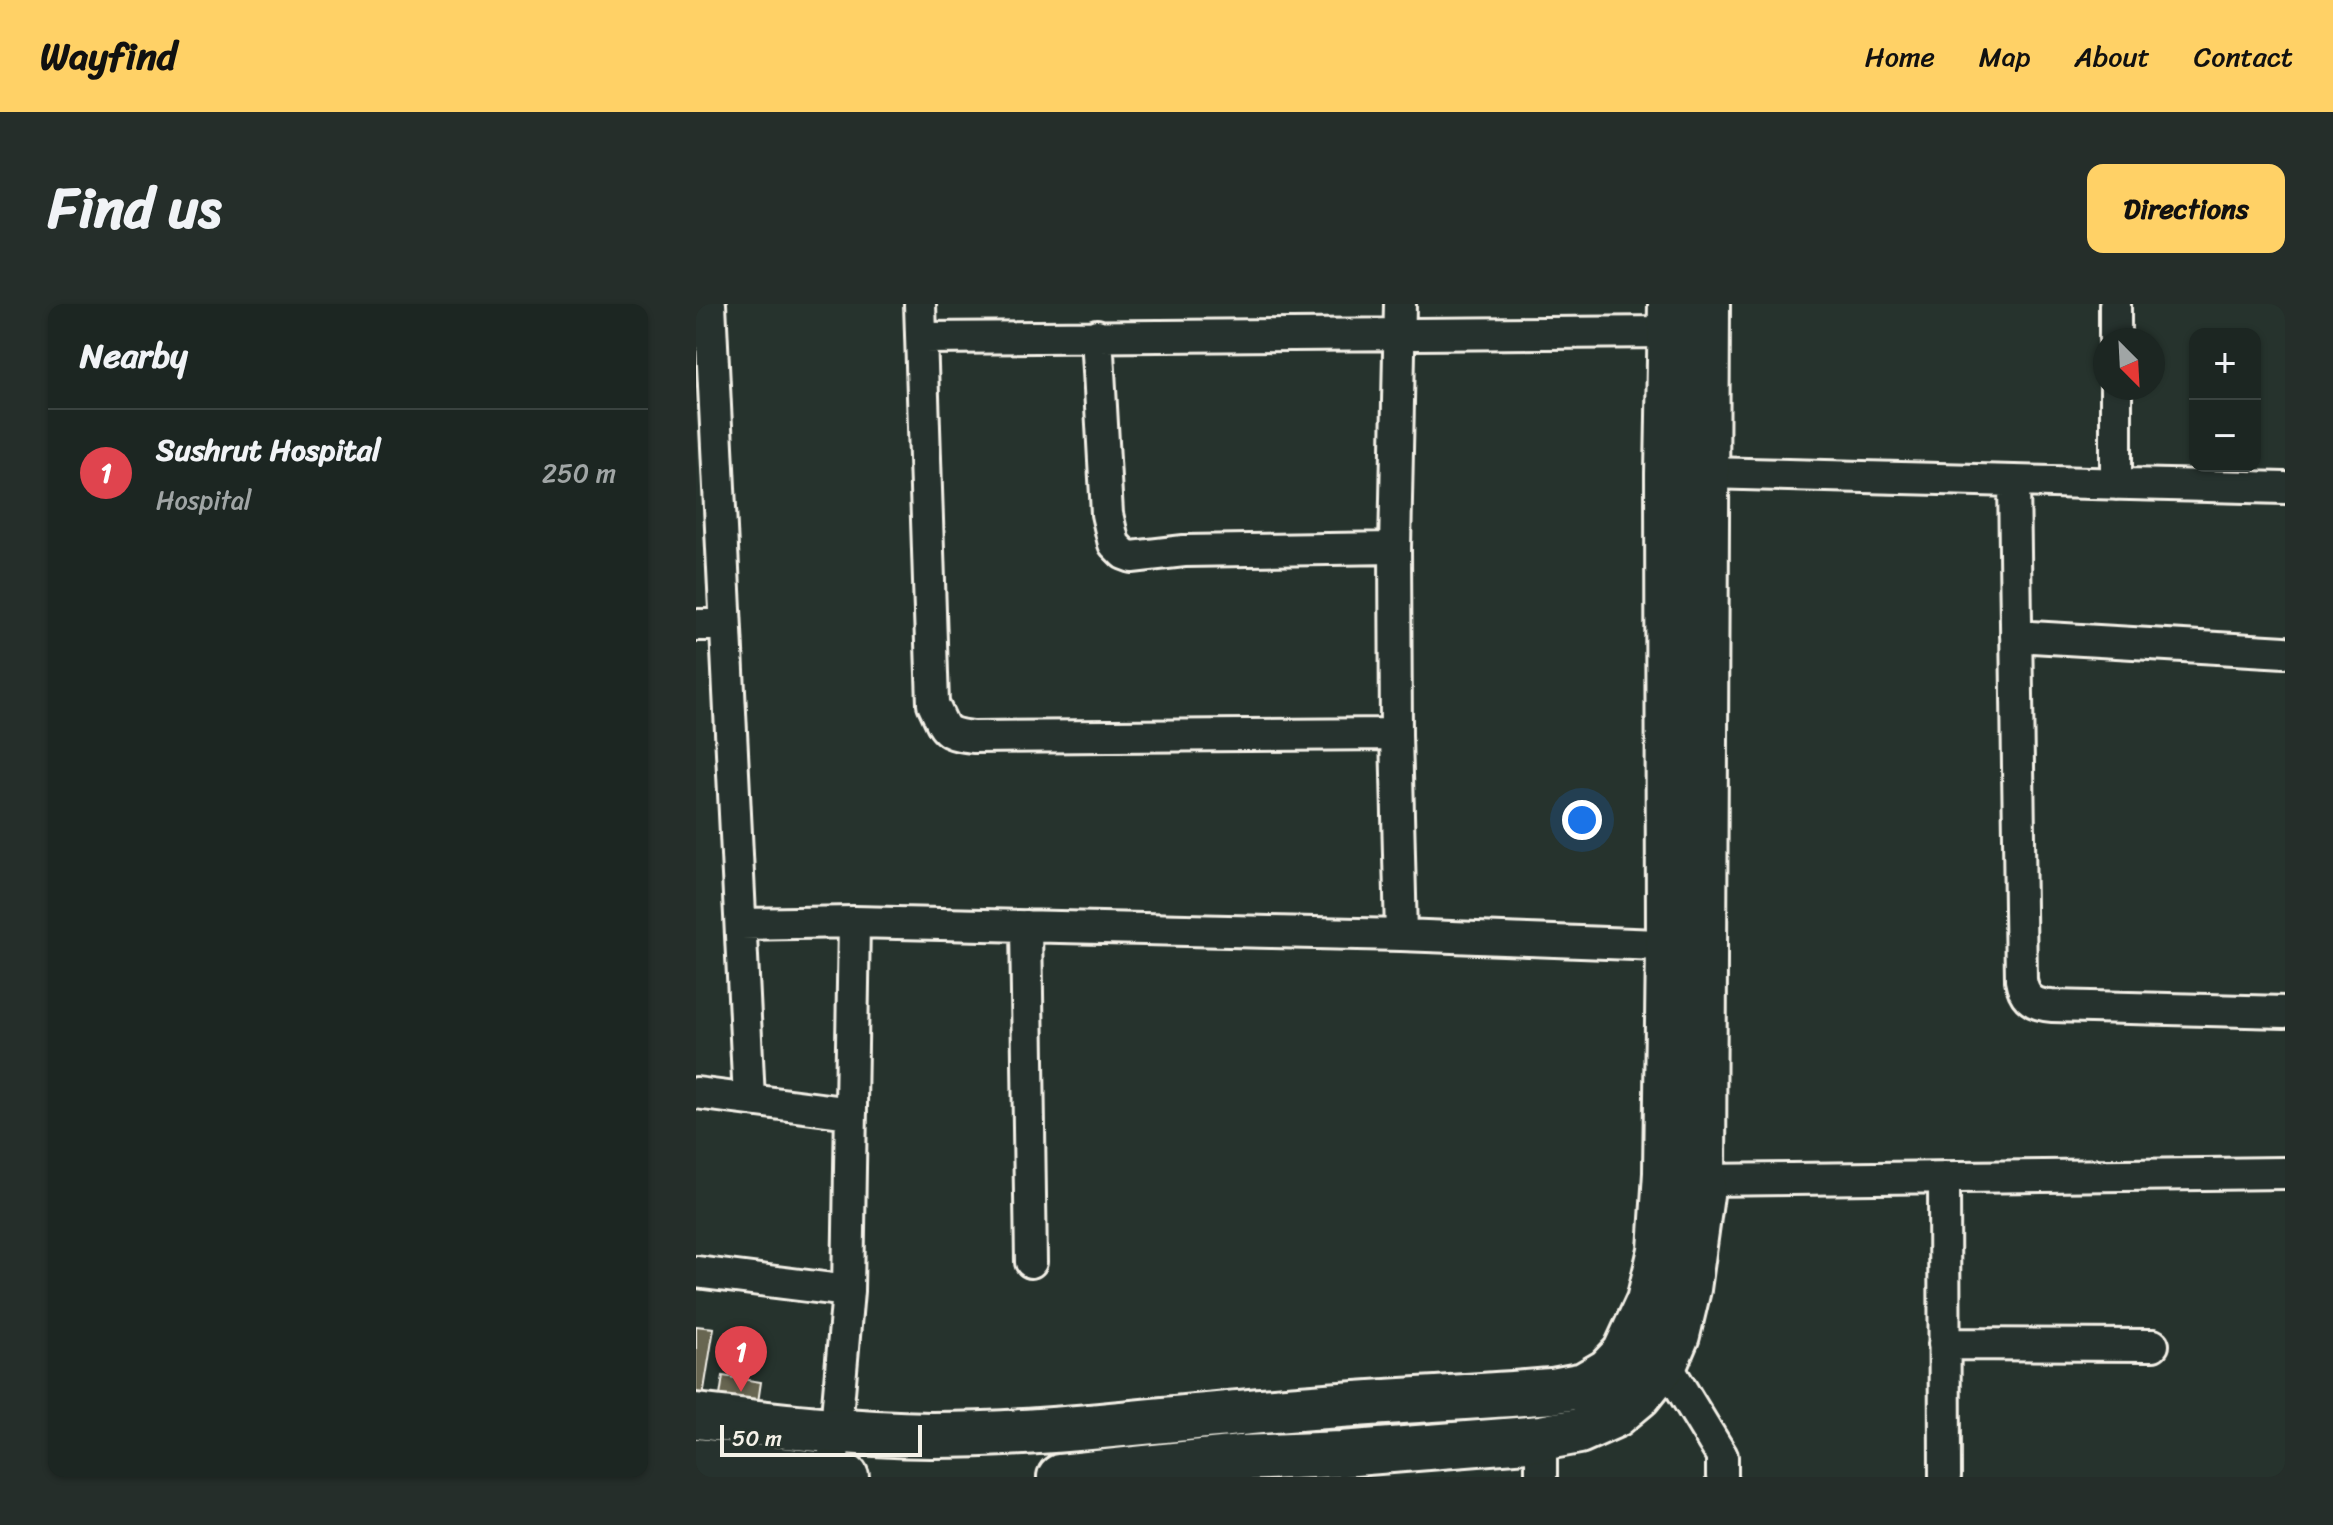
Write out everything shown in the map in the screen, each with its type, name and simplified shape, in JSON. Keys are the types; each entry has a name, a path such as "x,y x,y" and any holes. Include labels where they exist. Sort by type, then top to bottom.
{"street":[{"path":"710,304 706,439 711,625 741,924 749,1099"},
{"path":"920,304 933,704 951,734 988,737 1396,734"},
{"path":"696,1416 836,1430 929,1435 1086,1428 1252,1412 1552,1391 1584,1385 1608,1371 1625,1353 1649,1301 1661,1250 1687,946 1707,473 1707,304"},
{"path":"2115,304 2115,328"},
{"path":"922,338 1097,335 1400,319 1670,318 1668,473 1687,946 1703,1180 1688,1289 1677,1335 1666,1361 1639,1395 1615,1415 1579,1431 1541,1458 1342,1466 1241,1458 1060,1477"},
{"path":"1400,319 1395,548 1401,935"},
{"path":"1097,335 1107,514 1114,544 1124,554 1132,557 1184,551 1395,548"},
{"path":"2116,400 2116,484"},
{"path":"1707,473 2285,488"},
{"path":"2014,481 2021,980 2026,995 2030,1001 2052,1006 2285,1012"},
{"path":"2016,636 2285,652"},
{"path":"741,924 854,922 1026,926 1687,946"},
{"path":"706,1467 839,1476 836,1430 848,1291 854,922"},
{"path":"1026,926 1031,1262"},
{"path":"696,1093 851,1113"},
{"path":"1703,1180 2285,1173"},
{"path":"1944,1177 1945,1477"},
{"path":"696,1272 848,1291"},
{"path":"1639,1324 1666,1361 1722,1456 1722,1477"},
{"path":"1944,1344 2153,1345"}],"building":[{"path":"696,1326 714,1328 701,1409 696,1409"},
{"path":"723,1376 761,1382 758,1402 720,1396"}],"place":[{"name":"Sushrut Hospital","path":"741,1392"}]}
